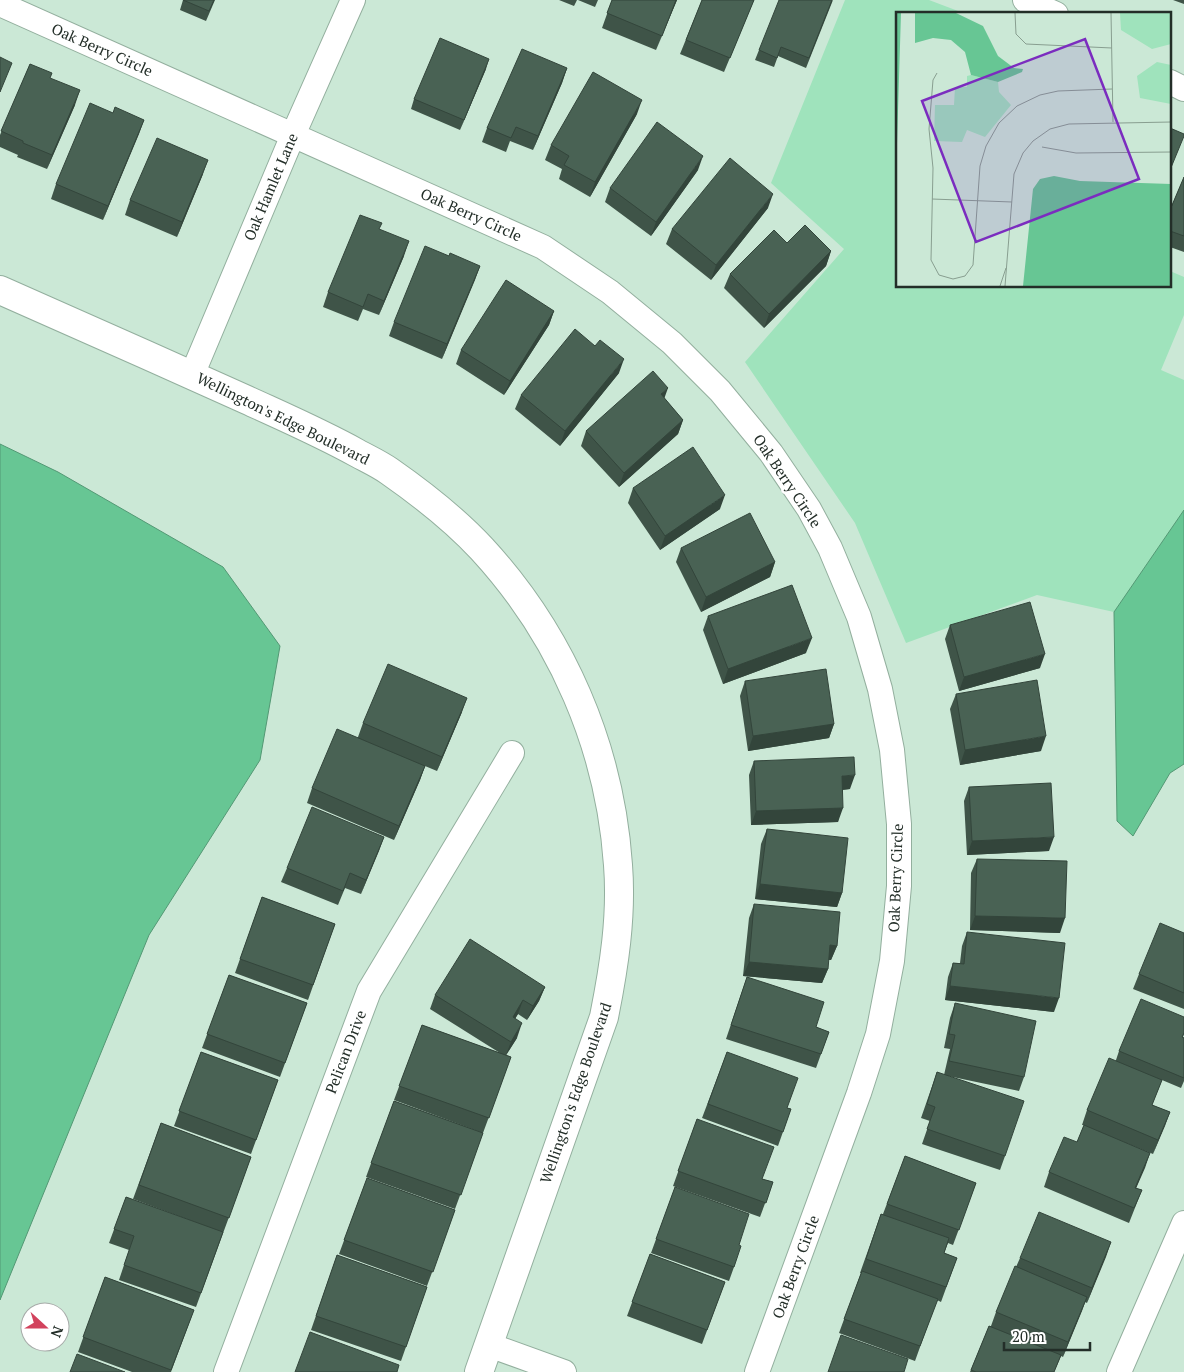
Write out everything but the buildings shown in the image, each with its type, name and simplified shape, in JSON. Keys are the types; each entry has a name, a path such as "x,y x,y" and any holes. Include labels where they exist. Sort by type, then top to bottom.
{"street":[{"name":"Oak Hamlet Lane","path":"192,375 352,0"},
{"path":"1025,0 1052,12"},
{"name":"Oak Berry Circle","path":"0,4 543,247 610,292 672,343 720,391 771,453 808,509 830,548 859,617 880,689 892,750 899,824 899,886 892,961 878,1034 859,1093 757,1372"},
{"path":"1172,83 1184,89"},
{"name":"Wellington's Edge Boulevard","path":"0,290 333,440 387,469 437,506 482,548 526,603 554,647 581,703 598,752 611,804 618,865 618,927 612,979 604,1017 478,1372"},
{"name":"Pelican Drive","path":"226,1372 369,990 512,753"},
{"path":"1119,1372 1184,1223"},
{"path":"489,1345 564,1372"}],"shaded area":[{"path":"845,0 929,0 961,12 896,12 896,288 1172,288 1172,272 1184,277 1184,315 1161,370 1184,380 1184,510 1114,612 1037,595 906,643 855,523 745,362 844,249 771,183"},
{"path":"0,444 58,472 223,567 280,646 260,760 149,935 0,1300"},
{"path":"1184,510 1184,764 1170,773 1133,836 1117,821 1114,612"}]}
